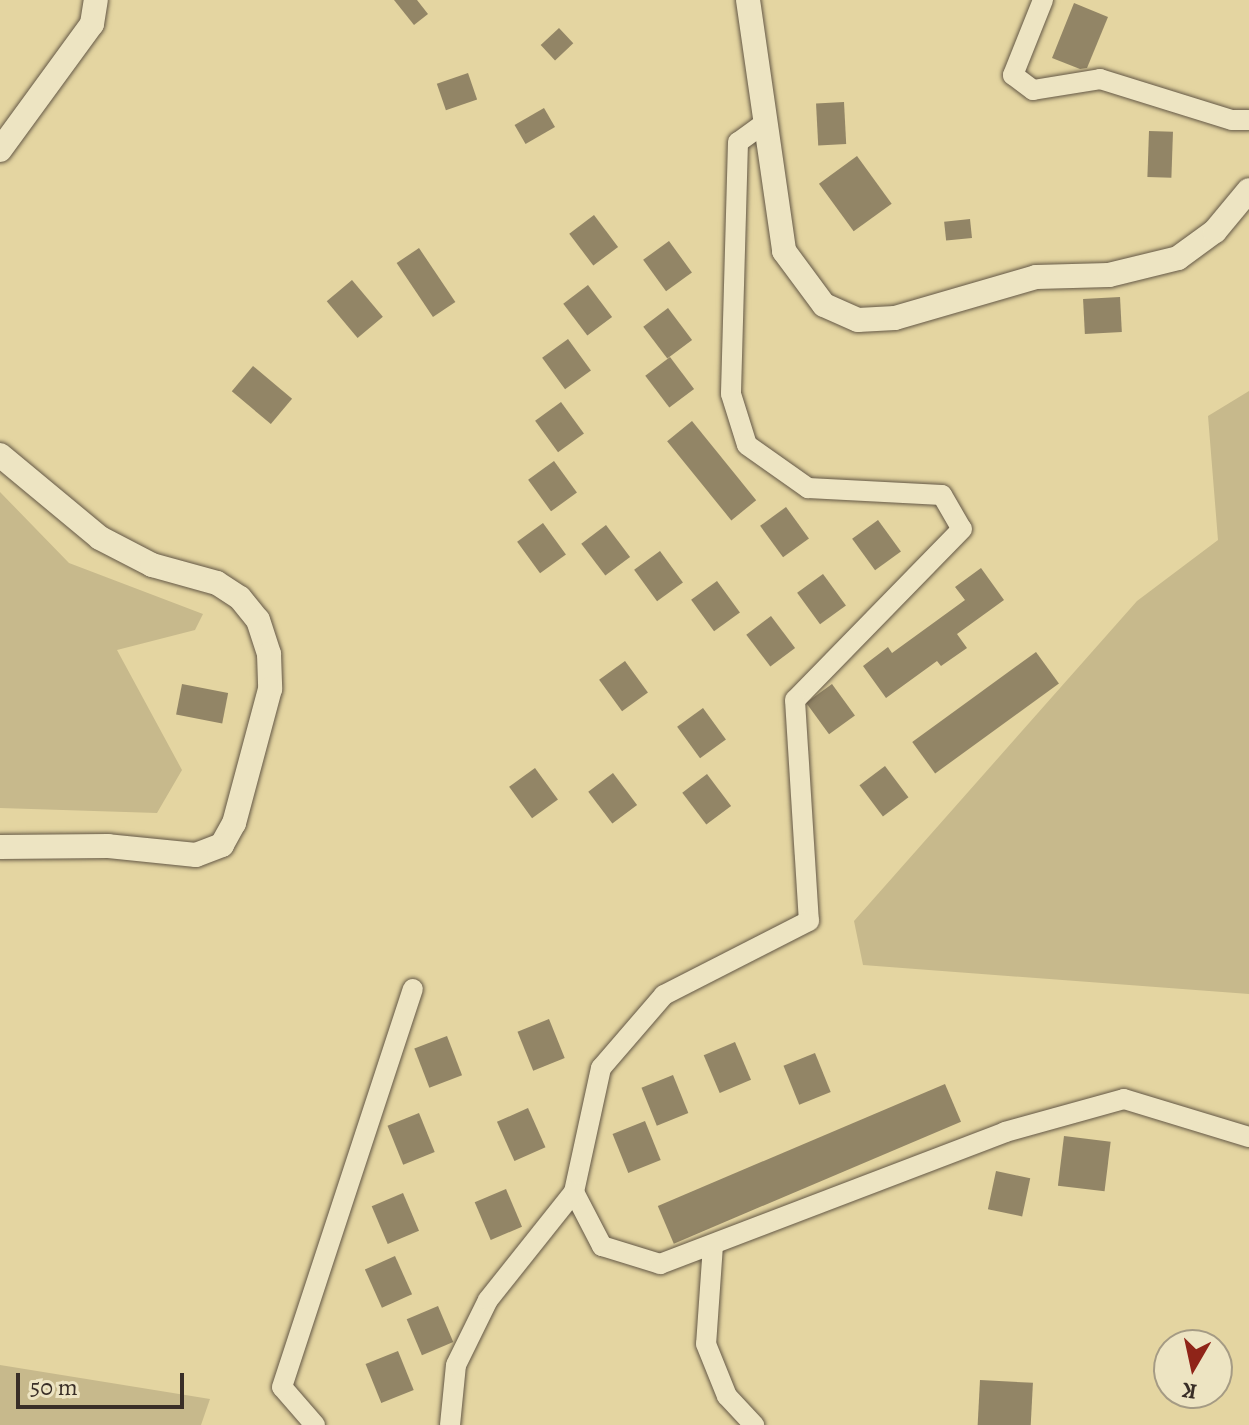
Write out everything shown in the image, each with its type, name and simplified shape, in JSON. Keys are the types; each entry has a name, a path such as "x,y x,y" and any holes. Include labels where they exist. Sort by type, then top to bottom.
{"street":[{"path":"0,150 92,24 96,0"},
{"path":"748,0 784,251 824,305 858,320 895,318 1036,277 1109,275 1178,258 1215,231 1249,190"},
{"path":"1043,0 1013,75 1033,90 1100,79 1232,120 1249,120"},
{"path":"450,1425 456,1365 488,1300 574,1192 601,1068 664,995 809,921 795,700 962,529 942,495 808,488 747,445 731,394 738,142 766,122"},
{"path":"0,455 100,538 152,565 217,583 240,598 258,620 269,654 270,689 234,823 222,845 196,855 108,846 0,847"},
{"path":"315,1425 282,1387 413,989"},
{"path":"574,1192 602,1246 660,1264 1005,1132 1124,1099 1249,1137"},
{"path":"713,1245 706,1344 727,1396 754,1425"}],"shaded area":[{"path":"1249,391 1249,994 863,965 854,921 1137,601 1218,540 1208,416"},
{"path":"0,492 69,563 203,614 195,630 117,650 182,770 157,813 0,808"},
{"path":"0,1365 210,1399 201,1425 0,1425"}],"building":[{"path":"394,0 417,0 428,14 414,25"},
{"path":"1074,3 1108,17 1087,68 1080,69 1052,58"},
{"path":"559,28 573,43 555,60 541,45"},
{"path":"468,73 477,99 446,110 437,84"},
{"path":"844,102 846,144 818,145 816,103"},
{"path":"544,108 555,127 526,144 515,125"},
{"path":"1149,131 1173,132 1171,178 1147,177"},
{"path":"857,156 892,204 854,231 819,184"},
{"path":"594,215 618,247 593,266 569,234"},
{"path":"970,219 972,238 946,241 944,222"},
{"path":"669,241 692,273 666,291 643,260"},
{"path":"419,248 455,302 433,317 397,263"},
{"path":"352,280 383,317 358,338 327,301"},
{"path":"588,285 612,317 587,336 563,304"},
{"path":"1120,297 1122,332 1085,334 1083,299"},
{"path":"668,308 692,340 667,359 643,327"},
{"path":"568,339 591,371 565,389 542,358"},
{"path":"670,357 694,389 669,408 645,376"},
{"path":"253,366 292,399 271,424 232,391"},
{"path":"561,402 584,434 558,452 535,421"},
{"path":"692,421 756,500 731,520 667,441"},
{"path":"554,461 577,493 551,511 528,480"},
{"path":"786,507 809,539 783,557 760,526"},
{"path":"878,520 901,552 875,570 852,539"},
{"path":"543,523 566,555 540,573 517,542"},
{"path":"606,525 630,557 605,576 581,544"},
{"path":"660,551 683,583 657,601 634,570"},
{"path":"981,568 1004,600 957,634 967,648 941,666 937,661 886,698 863,666 888,647 892,653 965,600 955,587"},
{"path":"823,574 846,606 820,624 797,593"},
{"path":"717,581 740,613 714,631 691,600"},
{"path":"771,616 795,648 770,667 746,635"},
{"path":"1036,652 1059,684 935,773 912,742"},
{"path":"625,661 648,693 622,711 599,680"},
{"path":"182,684 228,693 222,723 176,714"},
{"path":"832,684 855,716 829,734 806,703"},
{"path":"703,708 726,740 700,758 677,727"},
{"path":"885,766 908,797 883,816 859,785"},
{"path":"535,768 558,800 532,818 509,787"},
{"path":"613,773 637,805 612,824 588,792"},
{"path":"707,774 731,806 706,825 682,793"},
{"path":"549,1019 565,1058 533,1071 517,1032"},
{"path":"447,1036 462,1075 429,1088 414,1049"},
{"path":"735,1042 751,1080 720,1093 704,1055"},
{"path":"815,1053 831,1092 799,1105 783,1066"},
{"path":"673,1075 688,1113 657,1126 641,1088"},
{"path":"945,1084 961,1122 674,1244 658,1206"},
{"path":"528,1108 545,1147 514,1161 497,1122"},
{"path":"419,1113 435,1152 403,1165 387,1126"},
{"path":"645,1121 661,1160 628,1173 613,1134"},
{"path":"1064,1136 1111,1142 1105,1191 1058,1186"},
{"path":"996,1171 1030,1178 1022,1216 988,1209"},
{"path":"506,1189 522,1227 491,1240 475,1202"},
{"path":"403,1193 419,1231 388,1244 372,1206"},
{"path":"395,1256 412,1294 382,1308 365,1269"},
{"path":"438,1306 453,1342 422,1355 407,1319"},
{"path":"398,1351 414,1390 381,1403 366,1364"},
{"path":"980,1380 1033,1383 1031,1425 978,1425"}]}
